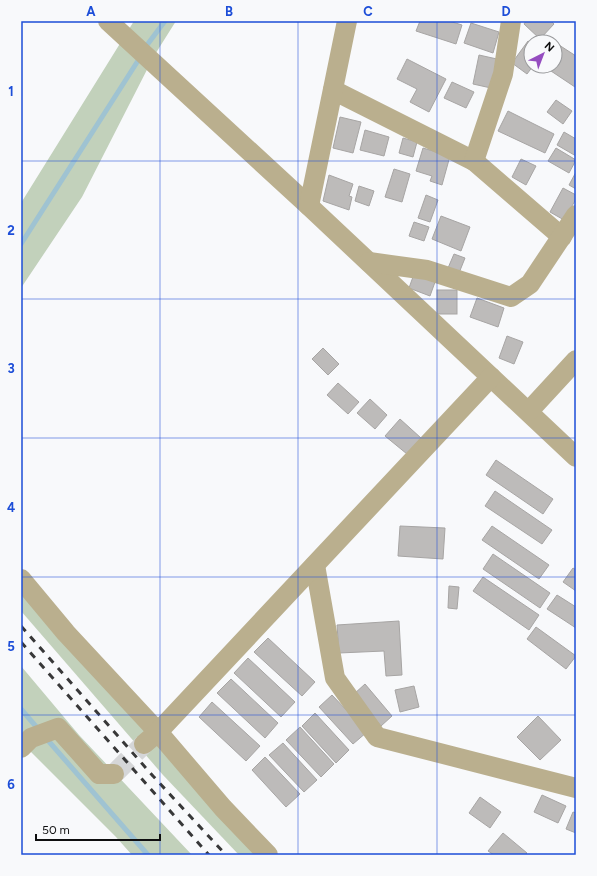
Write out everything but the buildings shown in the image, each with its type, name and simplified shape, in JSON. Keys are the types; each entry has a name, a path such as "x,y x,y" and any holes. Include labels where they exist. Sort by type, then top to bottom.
{"street":[{"path":"108,21 309,206 529,411 576,457"},
{"path":"309,206 347,21"},
{"path":"474,161 502,74 511,21"},
{"path":"333,90 474,161 562,237"},
{"path":"369,262 427,270 511,297 530,284 576,215"},
{"path":"529,411 576,360"},
{"path":"151,738 491,377"},
{"path":"315,564 335,678 377,737 576,788"},
{"path":"21,579 151,738 223,808 268,855"},
{"path":"21,748 31,738 58,728 99,774 114,774"}],"green space":[{"path":"134,21 176,21 154,56 82,197 21,288 21,203"},
{"path":"21,579 268,855 239,855 163,775 21,611"},
{"path":"21,666 79,735 192,855 132,855 21,742"}],"waterway":[{"path":"144,49 165,21"},
{"path":"21,244 141,56"},
{"path":"21,709 39,730"},
{"path":"45,737 148,855"}],"tunnel":[{"path":"114,774 144,744"}],"railway":[{"path":"21,626 153,776 226,855"},
{"path":"21,642 209,855"}]}
